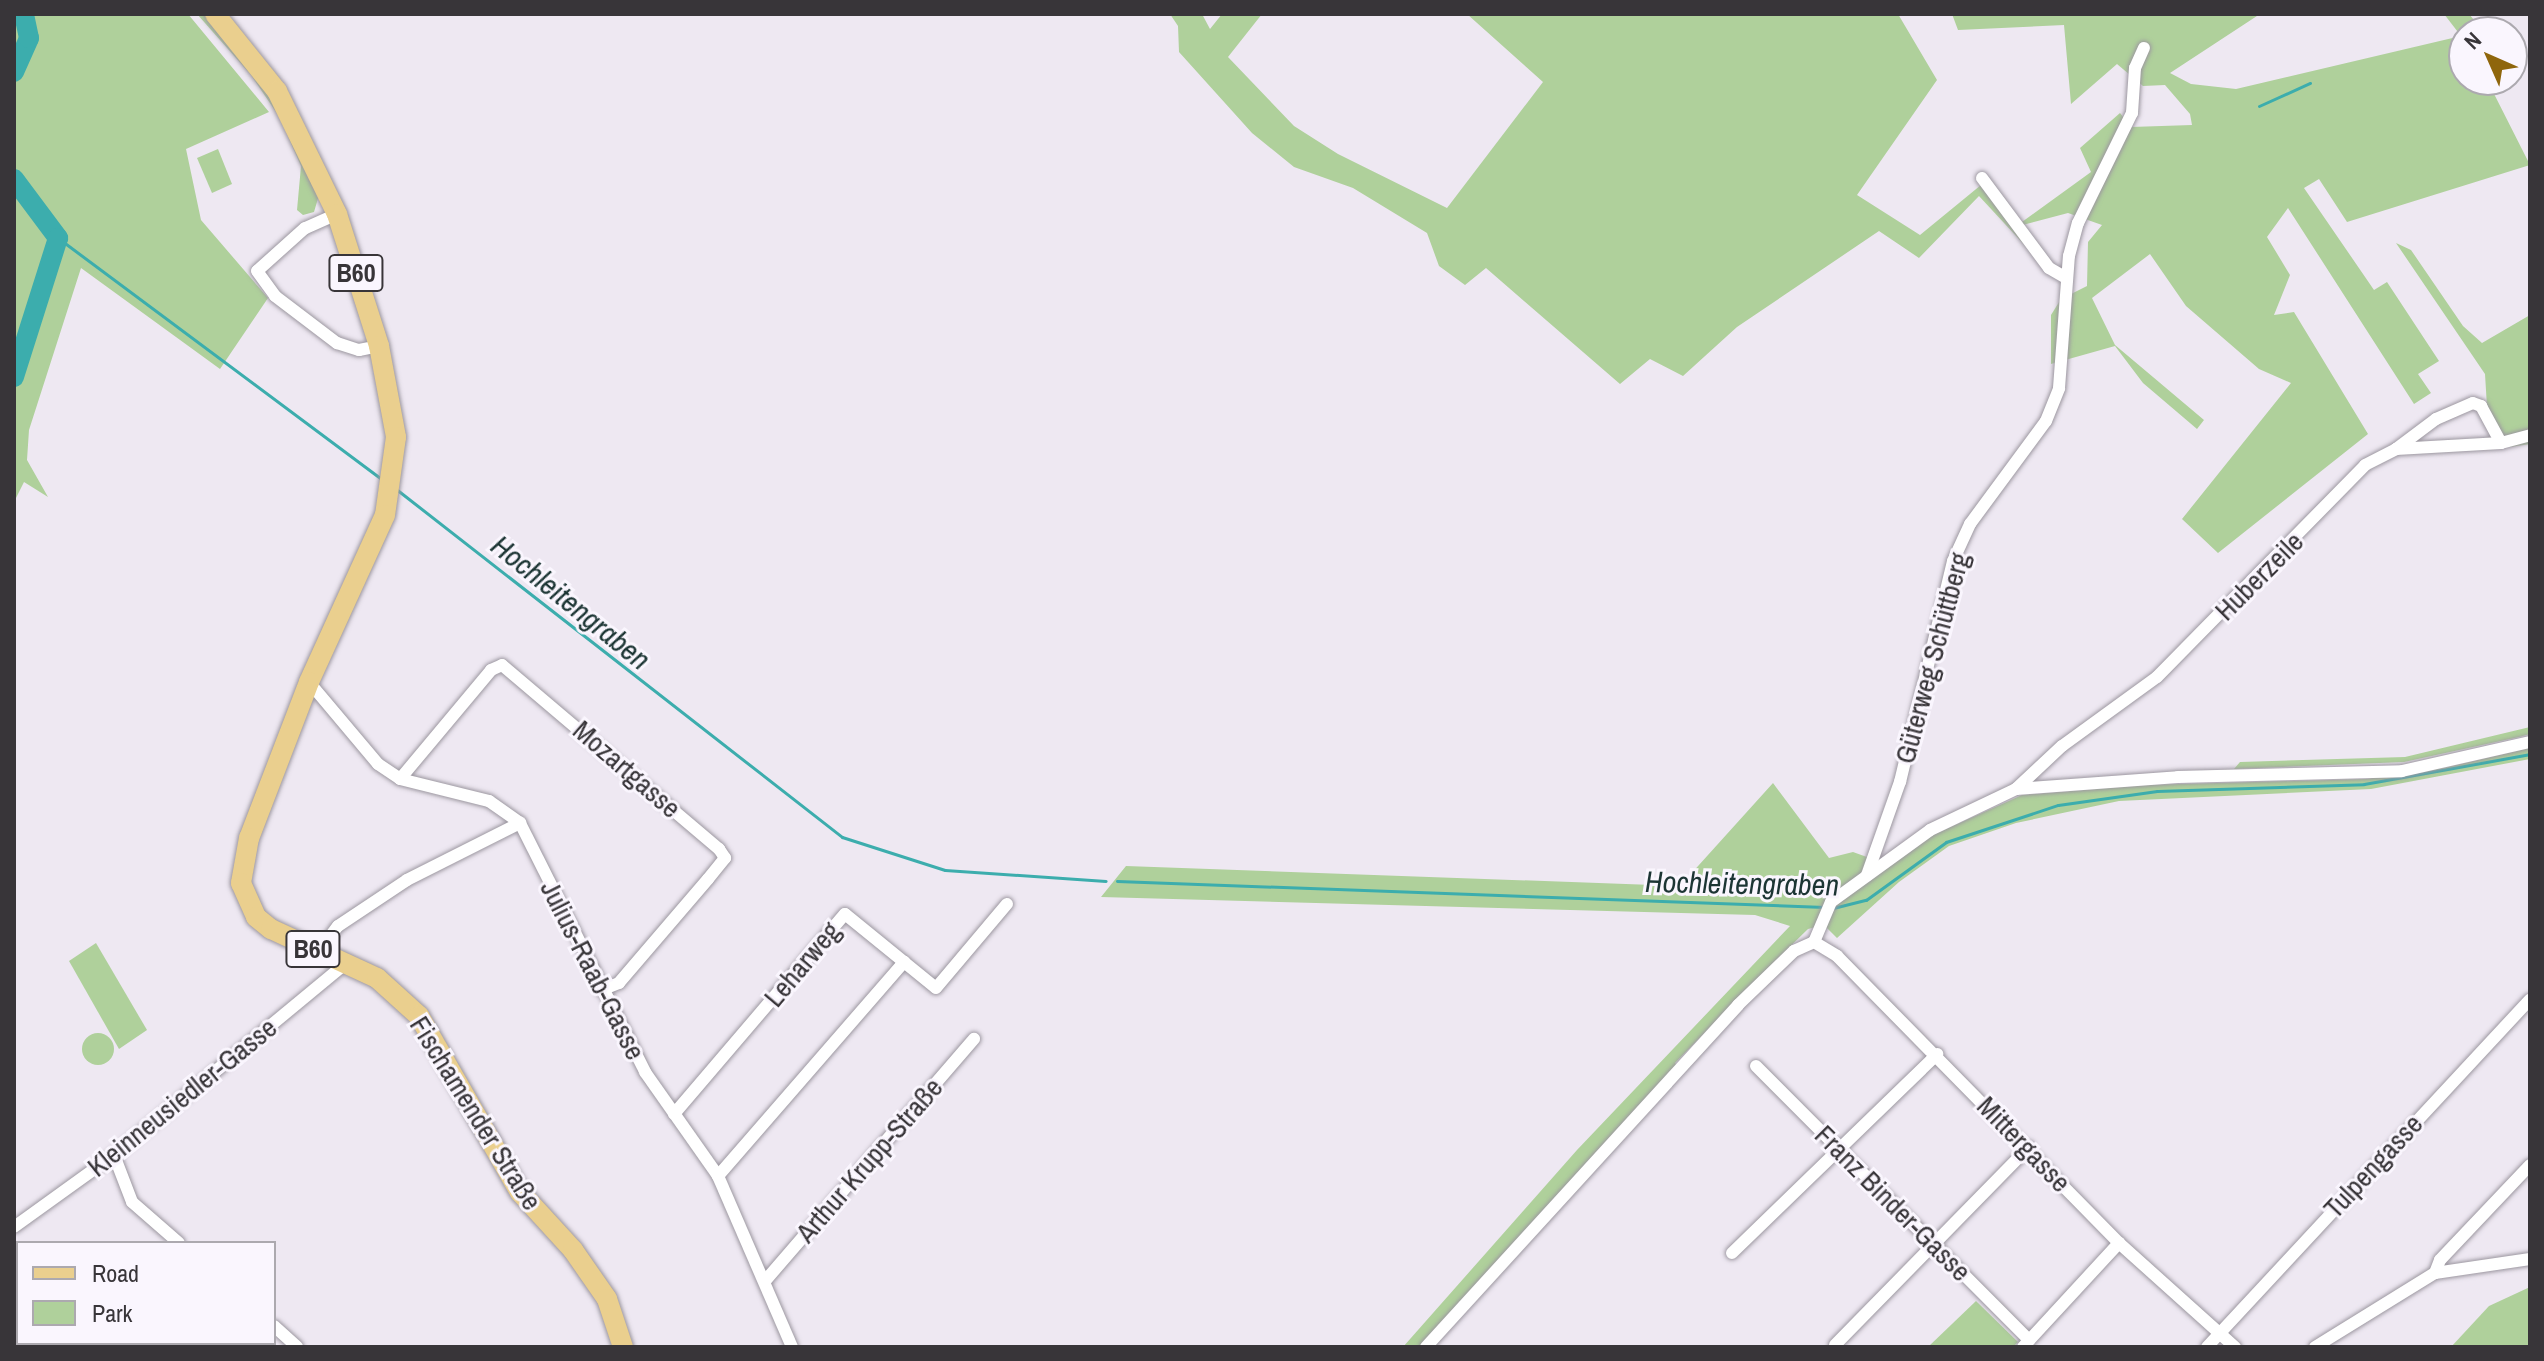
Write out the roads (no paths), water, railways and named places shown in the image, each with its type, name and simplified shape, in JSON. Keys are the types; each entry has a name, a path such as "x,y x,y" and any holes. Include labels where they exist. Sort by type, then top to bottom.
{"main road":[{"name":"Fischamender Straße","path":"215,14 277,91 337,214 379,346 395,419 391,488 375,540 309,682 249,838 241,883 256,917 377,978 419,1016 520,1192 573,1250 607,1299 623,1347"}],"street":[{"name":"Güterweg Schüttberg","path":"1867,875 1885,830 1953,561 1970,524 2046,421 2059,388 2066,278 2078,223 2132,113 2135,68 2144,48"},
{"path":"1982,178 2049,268 2066,278"},
{"path":"337,214 305,228 257,271 275,296 337,343 359,350 379,346"},
{"path":"2396,449 2436,419 2473,403 2481,406 2501,443"},
{"name":"Huberzeile","path":"2016,789 2062,746 2157,677 2365,465 2396,449 2501,443 2530,435"},
{"name":"Mozartgasse","path":"400,779 491,670 502,665 719,849 725,858 708,879 619,983 601,990"},
{"name":"Julius-Raab-Gasse","path":"309,682 378,764 400,779 489,801 520,823 601,990 674,1114 718,1176 792,1347"},
{"path":"1426,1347 1738,1005 1794,951 1814,942 1823,913 1831,902 1930,830 2016,789 2178,777 2402,771 2530,742"},
{"path":"319,951 338,926 407,880 520,823"},
{"path":"1885,830 1898,851"},
{"name":"Leharweg","path":"674,1114 845,914 936,988 1007,904"},
{"name":"Mittergasse","path":"1814,942 1837,956 2029,1147 2119,1243 2235,1347"},
{"path":"718,1176 904,962"},
{"name":"Kleinneusiedler-Gasse","path":"14,1227 114,1155 346,963"},
{"name":"Tulpengasse","path":"2207,1347 2216,1333 2530,1000"},
{"name":"Arthur Krupp-Straße","path":"765,1281 974,1039"},
{"path":"1732,1253 1937,1054"},
{"name":"Franz Binder-Gasse","path":"1756,1066 1933,1243 2026,1344"},
{"path":"1835,1345 2029,1147"},
{"path":"114,1155 132,1202 177,1241"},
{"path":"2435,1273 2440,1260 2530,1165"},
{"path":"2026,1344 2119,1243"},
{"path":"2322,1345 2435,1273 2530,1259"},
{"path":"276,1328 297,1347"}],"waterway":[{"path":"14,72 29,38 24,14"},
{"path":"2259,106 2310,83"},
{"path":"14,179 58,238 14,377"},
{"name":"Hochleitengraben","path":"58,238 383,480"},
{"path":"396,489 842,837 945,870 1106,881"},
{"name":"Hochleitengraben","path":"1833,908 1866,900 1946,842 2058,805 2157,791 2364,784 2530,754"},
{"name":"Hochleitengraben","path":"1117,881 1825,907"}]}
